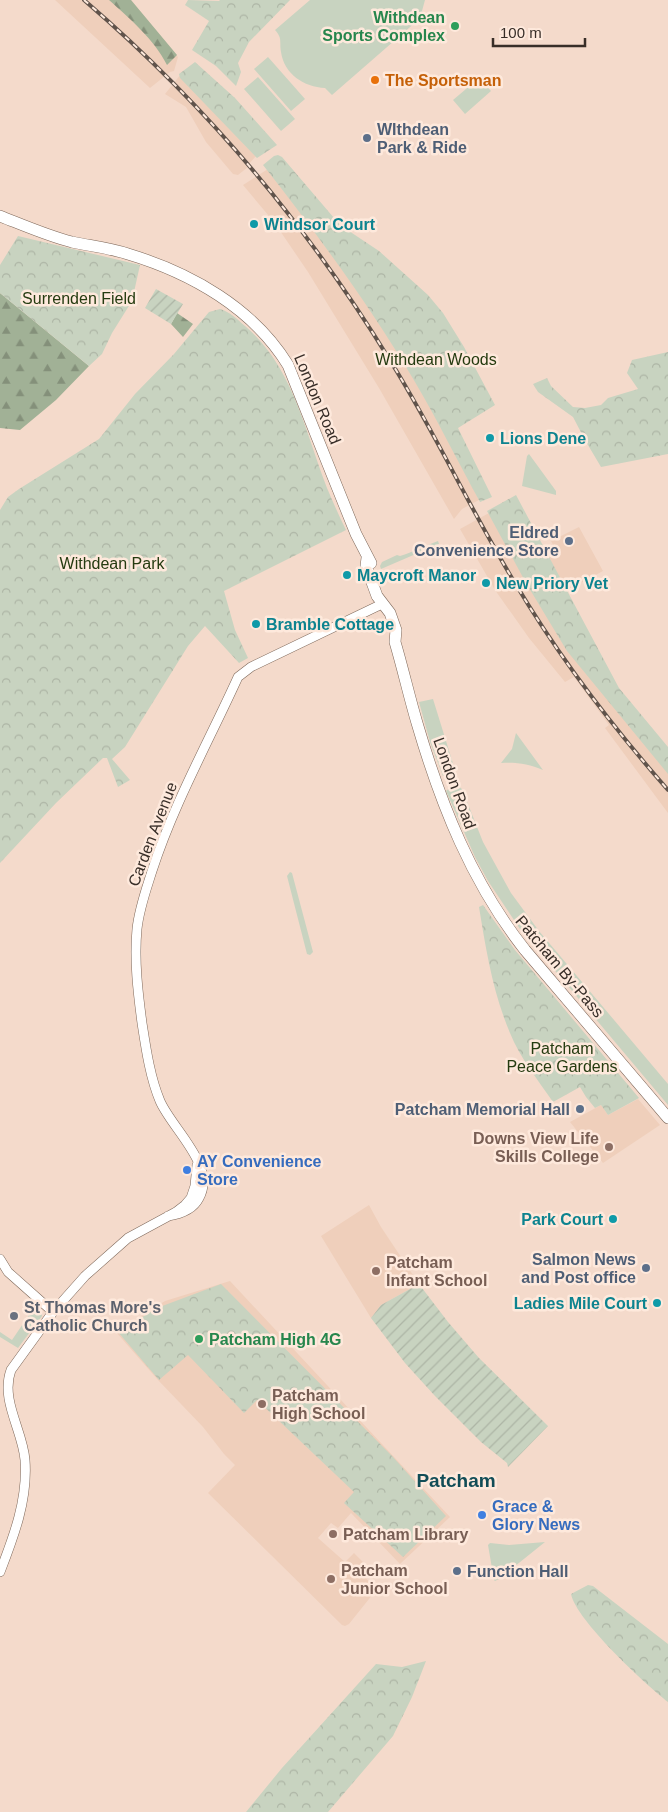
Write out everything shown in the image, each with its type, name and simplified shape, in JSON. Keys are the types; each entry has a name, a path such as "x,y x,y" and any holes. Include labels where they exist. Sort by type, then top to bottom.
{"highway":[{"name":"London Road","path":"0,216 70,241 127,254 178,273 217,294 248,317 278,348 288,365 367,558 376,572 384,595 382,604 383,615 390,634 396,642 417,724 455,834 475,874"},
{"name":"Patcham By-Pass","path":"475,874 505,925 668,1118"}],"street":[{"name":"Carden Avenue","path":"0,1572 22,1503 25,1476 24,1448 10,1402 8,1382 16,1362 53,1312 86,1276 128,1238 168,1216 189,1209 203,1190 204,1178 197,1160 160,1100 153,1081 142,1024 137,979 136,941 140,911 155,862 178,800 238,677 251,667 382,604"},
{"path":"0,1259 8,1272 53,1312"}],"shaded area":[{"path":"55,0 131,0 178,57 174,71 150,88"},
{"path":"181,74 257,155 248,167 238,175 233,174 206,142 186,107 165,94"},
{"path":"271,167 389,314 479,500 462,509 454,519 379,388 308,272 274,222 243,185"},
{"path":"489,513 668,762 668,813 605,728 609,725 574,677 565,682 529,638 495,590 460,529"},
{"path":"579,527 603,571 566,591 544,550 553,545 551,541"},
{"name":"Downs View Life Skills College","path":"638,1099 660,1125 603,1163 570,1122 601,1105 608,1115"},
{"name":"Patcham Infant School","path":"369,1205 381,1227 419,1284 381,1305 371,1318 321,1236"},
{"name":"Patcham High School","path":"230,1281 450,1517 400,1564 351,1513 338,1528 331,1523 318,1538 345,1562 354,1553 363,1562 356,1569 377,1589 349,1624 345,1626 208,1493 235,1465 116,1332 165,1301"}],"green space":[{"path":"109,0 131,0 177,55 167,65 148,38"},
{"path":"188,0 290,0 249,42 238,63 241,72 236,86 216,66 192,50 209,21 185,5"},
{"path":"310,0 425,0 422,11 425,14 332,95 325,88 303,82 291,73 283,60 280,38 275,30"},
{"path":"268,57 305,99 291,111 254,69"},
{"path":"195,62 235,98 277,145 257,158 180,78 179,74"},
{"path":"258,77 295,119 281,131 244,89"},
{"path":"479,78 491,91 465,114 453,100"},
{"name":"Withdean Woods","path":"278,155 282,157 340,225 379,251 428,295 443,313 464,347 495,405 458,428 492,497 480,502 423,397 362,298 263,165"},
{"name":"Surrenden Field","path":"18,236 140,265 132,301 112,333 102,354 89,366 0,293 0,265"},
{"path":"156,289 183,304 171,324 145,308"},
{"path":"0,293 89,366 56,400 20,430 0,428"},
{"name":"Withdean Park","path":"220,309 236,318 261,342 286,380 296,401 327,488 346,530 224,591 235,630 248,658 239,663 205,626 188,646 125,747 112,759 130,780 118,787 107,758 103,758 56,803 0,863 0,510 8,497 19,489 99,439 135,394 174,354 209,312"},
{"path":"177,313 193,324 183,337 171,324"},
{"name":"Withdean Woods","path":"668,352 668,454 601,467 573,417 538,392 533,384 547,378 551,386 573,407 585,408 601,405 608,398 638,389 627,373 632,360"},
{"path":"529,454 556,491 556,495 522,486 527,456"},
{"path":"516,495 619,688 668,747 668,774 567,651 526,583 487,511"},
{"path":"438,541 439,544 381,569 382,562"},
{"path":"433,699 455,770 443,776 430,742 419,702"},
{"path":"516,733 543,770 523,764 501,763 512,749"},
{"path":"458,786 462,789 483,842 511,893 539,931 668,1084 668,1105 520,929 488,881 475,857 446,791 451,787"},
{"path":"290,872 292,873 313,952 310,955 307,954 287,876"},
{"name":"Patcham Peace Gardens","path":"483,905 515,950 639,1098 608,1115 601,1105 595,1108 580,1087 553,1102 519,1051 504,1018 484,939 479,907"},
{"path":"221,1284 393,1457 446,1516 403,1557 344,1503 354,1492 257,1400 244,1413 188,1355 159,1380 118,1332 157,1308"},
{"path":"419,1284 479,1358 548,1426 508,1467 507,1463 481,1442 435,1396 405,1363 371,1318 381,1305"},
{"path":"35,1306 41,1311 42,1316 18,1348 0,1337 0,1332 12,1340"},
{"path":"545,1542 499,1579 494,1580 488,1545 490,1543 509,1545"},
{"path":"588,1585 593,1586 668,1644 668,1702 613,1651 585,1619 571,1594"},
{"path":"426,1661 412,1697 393,1736 328,1812 246,1812 282,1768 376,1664 402,1667"}],"railway":[{"path":"84,0 129,40 212,124 252,169 325,263 391,362 499,556 549,637 626,741 668,790"}],"place":[{"name":"Withdean Sports Complex","path":"455,26"},
{"name":"The Sportsman","path":"375,80"},
{"name":"WIthdean Park & Ride","path":"367,138"},
{"name":"Windsor Court","path":"254,224"},
{"name":"Lions Dene","path":"490,438"},
{"name":"Eldred Convenience Store","path":"569,541"},
{"name":"Maycroft Manor","path":"347,575"},
{"name":"New Priory Vet","path":"486,583"},
{"name":"Bramble Cottage","path":"256,624"},
{"name":"Patcham Memorial Hall","path":"580,1109"},
{"name":"Downs View Life Skills College","path":"609,1147"},
{"name":"AY Convenience Store","path":"187,1170"},
{"name":"Park Court","path":"613,1219"},
{"name":"Salmon News and Post office","path":"646,1268"},
{"name":"Patcham Infant School","path":"376,1271"},
{"name":"Ladies Mile Court","path":"657,1303"},
{"name":"St Thomas More's Catholic Church","path":"14,1316"},
{"name":"Patcham High 4G","path":"199,1339"},
{"name":"Patcham High School","path":"262,1404"},
{"name":"Grace & Glory News","path":"482,1515"},
{"name":"Patcham Library","path":"333,1534"},
{"name":"Function Hall","path":"457,1571"},
{"name":"Patcham Junior School","path":"331,1579"}],"district":[{"name":"Patcham","path":"456,1480"}]}
